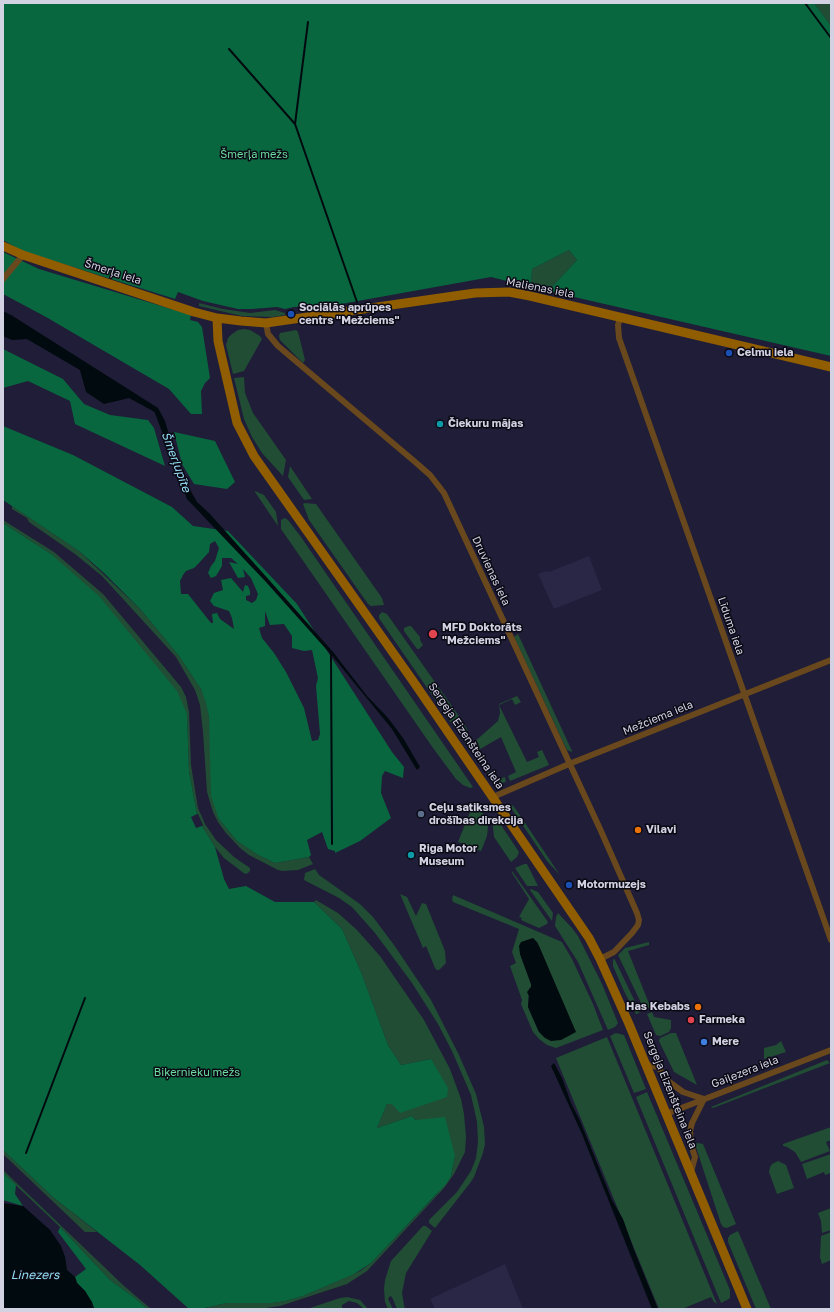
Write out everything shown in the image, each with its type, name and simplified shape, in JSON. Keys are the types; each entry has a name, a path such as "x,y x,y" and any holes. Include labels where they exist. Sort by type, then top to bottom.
{"street":[{"name":"Šmerļa iela","path":"3,246 23,255 217,318"},
{"path":"3,279 23,255"},
{"name":"Malienas iela","path":"217,318 266,323 486,292 509,292 831,367"},
{"name":"Sergeja Eizenšteina iela","path":"217,318 218,341 236,423 251,450 365,615 413,681 589,938 629,1024 747,1309"},
{"name":"Līduma iela","path":"620,318 618,325 620,338 831,940"},
{"name":"Druvienas iela","path":"266,323 268,334 278,346 414,461 439,485 444,493 601,831 637,913 639,920 638,925 632,933 618,948 600,959"},
{"name":"Mežciema iela","path":"493,797 569,764 831,660"},
{"name":"Gaiļezera iela","path":"666,1114 831,1050"},
{"path":"646,1065 658,1067 668,1081 683,1092 704,1099 690,1131 691,1145 695,1157 690,1172"}],"shaded area":[{"path":"589,556 602,590 554,609 538,574 546,571 549,572"},
{"path":"505,1264 523,1309 435,1309 430,1299"}],"green space":[{"name":"Šmerļa mežs","path":"3,3 816,3 815,4 831,26 831,356 548,291 577,260 569,250 532,269 531,287 491,277 319,308 308,306 285,309 277,307 238,309 203,301 178,292 175,299 22,251 3,240"},
{"path":"831,3 831,26 815,4"},
{"path":"569,250 577,260 548,291 531,287 532,269"},
{"path":"3,252 39,269 191,315 190,320 198,322 202,327 210,378 205,383 201,391 202,414 191,414 169,389 46,317 3,294"},
{"path":"199,303 223,309 250,313 275,310 285,313 285,315 273,317 242,316 199,306"},
{"path":"238,330 250,330 262,339 244,371 233,374 226,345 228,338 232,334"},
{"path":"296,330 298,332 305,360 303,363 280,340 279,336 280,333"},
{"path":"3,349 63,379 84,404 110,415 148,420 154,428 165,466 75,424 70,401 28,381 3,388"},
{"path":"244,377 245,393 253,413 286,460 283,476 262,453 252,437 244,419 234,378"},
{"path":"3,426 73,455 172,507 193,526 228,531 297,604 392,752 404,767 403,778 385,771 382,776 381,793 391,818 360,841 335,853 335,851 328,849 322,832 307,840 311,855 309,857 275,863 258,855 237,841 219,819 211,796 209,717 206,703 201,689 179,656 142,611 104,573 79,551 3,500","holes":["215,541 219,548 215,561 208,573 211,578 216,576 222,566 222,558 231,558 238,564 229,562 238,578 245,577 243,569 251,578 258,594 256,600 252,603 246,600 246,596 250,595 248,586 245,585 243,592 231,578 221,580 223,590 214,593 210,601 214,606 229,611 234,629 220,619 217,613 212,614 213,623 211,623 188,594 181,594 180,581 183,575 186,571 194,568 199,563 209,552 210,544","265,611 270,625 284,624 292,636 292,648 304,651 312,650 318,678 316,686 320,734 318,740 312,741 304,708 286,672 262,638 259,628 265,626"]},
{"path":"174,432 215,441 235,482 227,489 194,484 182,464"},
{"path":"290,466 312,499 304,500 288,477"},
{"path":"255,492 264,495 276,512 278,526"},
{"path":"303,504 316,504 382,598 384,605 371,606 368,604 309,520"},
{"path":"12,506 79,551 142,611 179,656 201,689 207,703 219,819 237,841 258,855 275,863 309,857 313,864 298,870 278,870 249,855 226,833 213,812 207,792 200,705 195,690 176,657 102,576 75,554 29,522 27,518 12,509"},
{"path":"285,518 301,537 473,787 470,788 463,785 456,779 433,748 281,529 281,520"},
{"path":"3,520 54,552 103,594 181,687 186,697 189,712 191,765 198,808 205,824 216,840 234,857 250,868 248,873 245,874 224,858 202,826 203,825 197,814 189,771 187,714 51,554 3,523"},
{"name":"Biķernieku mežs","path":"3,523 51,554 99,596 177,691 187,714 189,771 197,814 191,817 196,828 202,826 215,847 224,879 229,889 246,886 275,902 314,902 342,929 361,972 388,1045 401,1065 431,1059 448,1088 447,1097 400,1113 392,1104 387,1104 377,1128 412,1116 416,1120 445,1117 455,1156 451,1176 446,1184 371,1263 354,1274 303,1296 272,1303 227,1303 200,1309 188,1308 140,1265 54,1198 3,1150"},
{"path":"382,612 387,614 461,719 467,729 470,750 379,618 379,615"},
{"path":"411,626 420,637 423,645 419,649 417,649 404,631 404,628"},
{"path":"518,634 572,752 567,750 514,637"},
{"path":"517,696 521,702 515,705 512,699 499,705"},
{"path":"499,705 527,762 539,757 537,752 542,750 549,765 510,781 508,776 516,772 501,737 475,752 494,780 505,777 506,782 497,784 494,782 472,750 473,743 498,721 500,713"},
{"path":"509,805 512,805 515,808 560,875 547,861"},
{"path":"478,807 484,815 488,827 487,836 481,851 458,842 470,812"},
{"path":"495,816 519,852 517,857 511,862 494,837 492,819"},
{"path":"527,864 538,886 527,886 515,868"},
{"path":"315,869 319,875 360,904 373,917 394,945 431,1000 459,1055 476,1094 484,1127 485,1144 483,1153 474,1177 435,1228 429,1223 429,1220 457,1192 471,1171 476,1158 478,1142 477,1122 471,1095 452,1051 438,1024 412,983 375,933 352,907 339,898 304,880 305,873"},
{"path":"512,871 548,922 547,924 539,928 521,920 522,918 519,917 529,899"},
{"path":"531,889 538,892 553,913 552,921 530,890"},
{"path":"400,894 407,897 416,916 422,903 426,904 445,951 446,963 439,970 435,968 426,946 423,948"},
{"path":"453,895 562,942 572,959 593,1004 603,1030 556,1048 547,1045 539,1039 533,1032 521,1004 522,1000 510,966 516,963 512,952 519,929 453,902","holes":["539,946 547,965 539,1032 528,1007 529,989 531,984 520,954"]},
{"path":"316,900 338,913 357,930 380,956 424,1020 450,1069 461,1099 466,1137 465,1152 454,1174 444,1188 367,1271 347,1284 280,1306 259,1309 200,1309 227,1303 272,1303 285,1301 303,1296 360,1271 371,1263 436,1195 451,1176 455,1156 412,1116 377,1128 387,1104 392,1104 431,1059 401,1065 388,1045 361,972 342,929 314,902"},
{"path":"558,913 578,936 602,984 618,1023 615,1027 608,1030 578,962 555,926"},
{"path":"649,942 649,945 628,951 650,1006 649,1008 644,1009 618,955 625,948"},
{"path":"614,958 640,1012 637,1014 624,991 613,966"},
{"path":"652,1012 654,1017 671,1020 671,1028 669,1032 660,1036 656,1035 647,1014"},
{"path":"616,1033 624,1035 646,1089 634,1093 610,1036"},
{"path":"671,1033 676,1033 697,1085 674,1072 659,1041 660,1038"},
{"path":"607,1037 717,1304 711,1297 682,1309 659,1309 556,1058"},
{"path":"781,1041 786,1052 764,1059 764,1048 776,1045"},
{"path":"827,1060 830,1063 713,1108 711,1107"},
{"path":"647,1092 730,1290 730,1298 721,1303 636,1097"},
{"path":"831,1127 831,1140 826,1142 830,1151 801,1162 795,1152 783,1146 783,1144"},
{"path":"695,1144 703,1144 736,1224 727,1228 723,1227 721,1224"},
{"path":"3,1150 54,1198 97,1232 85,1232 3,1154"},
{"path":"831,1154 831,1173 825,1175 824,1172 807,1179 802,1164"},
{"path":"778,1161 786,1165 794,1188 777,1194 769,1172 772,1164"},
{"path":"3,1170 123,1285 151,1309 147,1309 135,1298 110,1280 60,1227 3,1173"},
{"path":"3,1173 16,1185 15,1194 23,1206 3,1200"},
{"path":"831,1208 831,1230 822,1233 821,1221 818,1213"},
{"path":"423,1226 426,1226 432,1231 406,1273 402,1293 405,1309 397,1309 392,1297 390,1296 388,1299 393,1309 388,1309 385,1302 384,1289 385,1280 391,1261"},
{"path":"60,1227 110,1280 135,1298 147,1309 95,1309 85,1291 77,1283 75,1277 86,1269 58,1232"},
{"path":"738,1231 771,1309 756,1309 728,1242 730,1235"},
{"path":"831,1232 831,1260 822,1264 820,1257 821,1236"},
{"path":"347,1297 360,1300 368,1309 364,1309 357,1303 349,1301 342,1305 342,1309 307,1309 340,1298"}],"water":[{"name":"Šmerļupīte","path":"3,311 158,408 165,421 175,455 189,488 197,502 209,513 333,652 367,696 388,718 403,738 420,767 417,770 392,729 334,658 266,582 187,499 155,413 129,398 104,404 86,392 80,370 27,339 12,340 3,336"},
{"path":"533,938 539,946 576,1032 561,1040 551,1041 539,1032 528,1007 529,996 527,992 531,987 531,984 520,954 519,946 521,942"},
{"path":"554,1063 562,1078 612,1200 623,1219 658,1309 652,1309 582,1134 551,1066"},
{"name":"Linezers","path":"3,1203 23,1206 50,1230 61,1246 65,1257 67,1270 75,1277 77,1283 85,1291 92,1302 94,1309 3,1309"}],"waterway":[{"path":"805,3 831,38"},
{"path":"308,22 295,124 357,302"},
{"path":"229,49 295,124"},
{"path":"331,655 332,844"},
{"path":"26,1153 85,998"}],"place":[{"name":"Sociālās aprūpes centrs \"Mežciems\"","path":"291,314"},
{"name":"Celmu iela","path":"729,353"},
{"name":"Čiekuru mājas","path":"440,424"},
{"name":"MFD Doktorāts \"Mežciems\"","path":"433,634"},
{"name":"Ceļu satiksmes drošības direkcija","path":"421,814"},
{"name":"Vilavi","path":"638,830"},
{"name":"Riga Motor Museum","path":"411,855"},
{"name":"Motormuzejs","path":"569,885"},
{"name":"Has Kebabs","path":"698,1007"},
{"name":"Farmeka","path":"691,1020"},
{"name":"Mere","path":"704,1042"}]}
